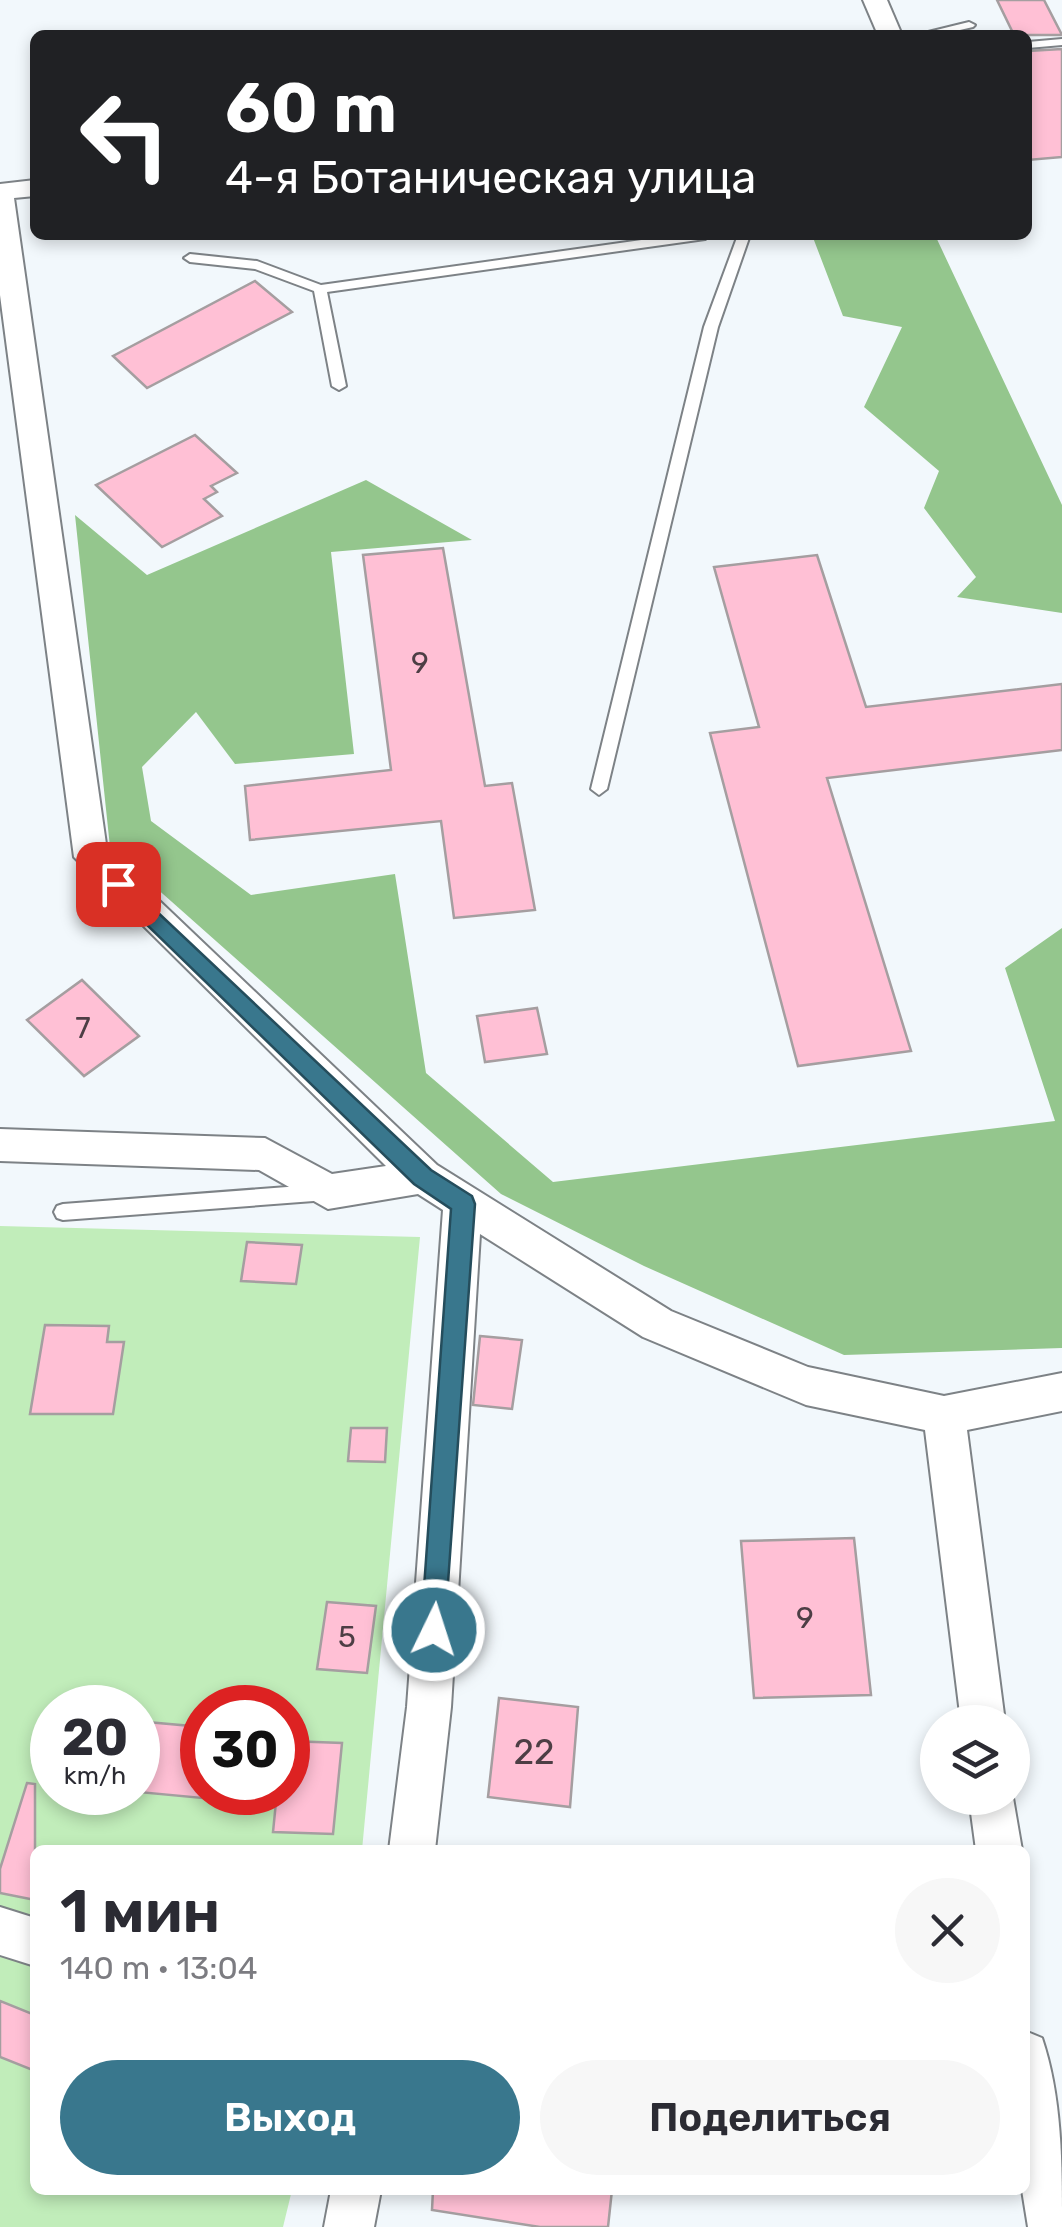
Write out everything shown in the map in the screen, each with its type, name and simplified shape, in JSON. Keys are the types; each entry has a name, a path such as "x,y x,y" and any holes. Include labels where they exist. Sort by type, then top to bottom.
{"street":[{"path":"874,0 888,30"},
{"path":"30,189 0,193 90,857 422,1177 657,1324 806,1386 944,1415 1062,1392"},
{"path":"0,1145 265,1154 328,1192 422,1177"},
{"path":"413,1845 429,1707 463,1204"},
{"path":"944,1415 981,1705"},
{"path":"994,1815 998,1845"},
{"path":"0,1931 30,1940"},
{"path":"1030,2086 1053,2227"},
{"path":"349,2227 355,2195"}],"lane":[{"path":"946,30 969,25"},
{"path":"1032,45 1062,42"},
{"path":"190,258 257,265 320,288 669,240"},
{"path":"599,789 711,328 742,240"},
{"path":"320,288 339,386"},
{"path":"63,1212 328,1192"}],"green space":[{"path":"814,240 937,240 1062,505 1062,613 957,597 976,577 924,508 939,471 864,407 902,327 843,316"},
{"path":"366,480 472,540 331,552 354,754 235,764 196,712 142,767 151,821 251,895 395,874 426,1073 553,1182 1055,1121 1005,968 1062,928 1062,1348 844,1355 644,1266 501,1194 110,847 75,515 147,575"},
{"path":"0,1226 420,1237 362,1845 30,1845 30,2195 291,2195 283,2227 0,2227"}],"building":[{"path":"997,0 1044,0 1062,35 1032,35 1032,30 1012,30"},
{"path":"1062,49 1062,157 1032,160 1032,51"},
{"path":"255,281 292,312 147,388 113,356"},
{"path":"195,435 237,473 211,486 217,492 204,499 222,516 162,547 96,485"},
{"path":"443,548 485,786 512,783 535,910 454,918 441,821 250,840 245,786 391,770 363,555"},
{"path":"817,555 866,707 1062,684 1062,750 827,778 911,1051 798,1066 710,733 759,727 714,567"},
{"path":"82,980 139,1036 84,1076 27,1020"},
{"path":"537,1008 547,1054 485,1062 477,1016"},
{"path":"247,1242 302,1245 296,1284 241,1281"},
{"path":"45,1325 109,1326 107,1342 124,1342 113,1414 30,1414"},
{"path":"480,1336 522,1340 512,1409 473,1405"},
{"path":"351,1428 387,1428 385,1462 348,1461"},
{"path":"854,1538 871,1695 754,1698 741,1541"},
{"path":"327,1602 376,1606 367,1673 317,1669"},
{"path":"499,1698 578,1707 570,1807 488,1797"},
{"path":"160,1723 180,1725 180,1796 160,1794"},
{"path":"310,1742 342,1743 333,1834 273,1832 275,1815 310,1815"},
{"path":"30,1783 35,1845 30,1845 30,1899 0,1893 0,1869"},
{"path":"0,2001 30,2013 30,2069 0,2057"},
{"path":"433,2195 611,2195 608,2227 540,2227 432,2210"}],"route":[{"path":"118,884 422,1177 463,1204 434,1630"}]}
